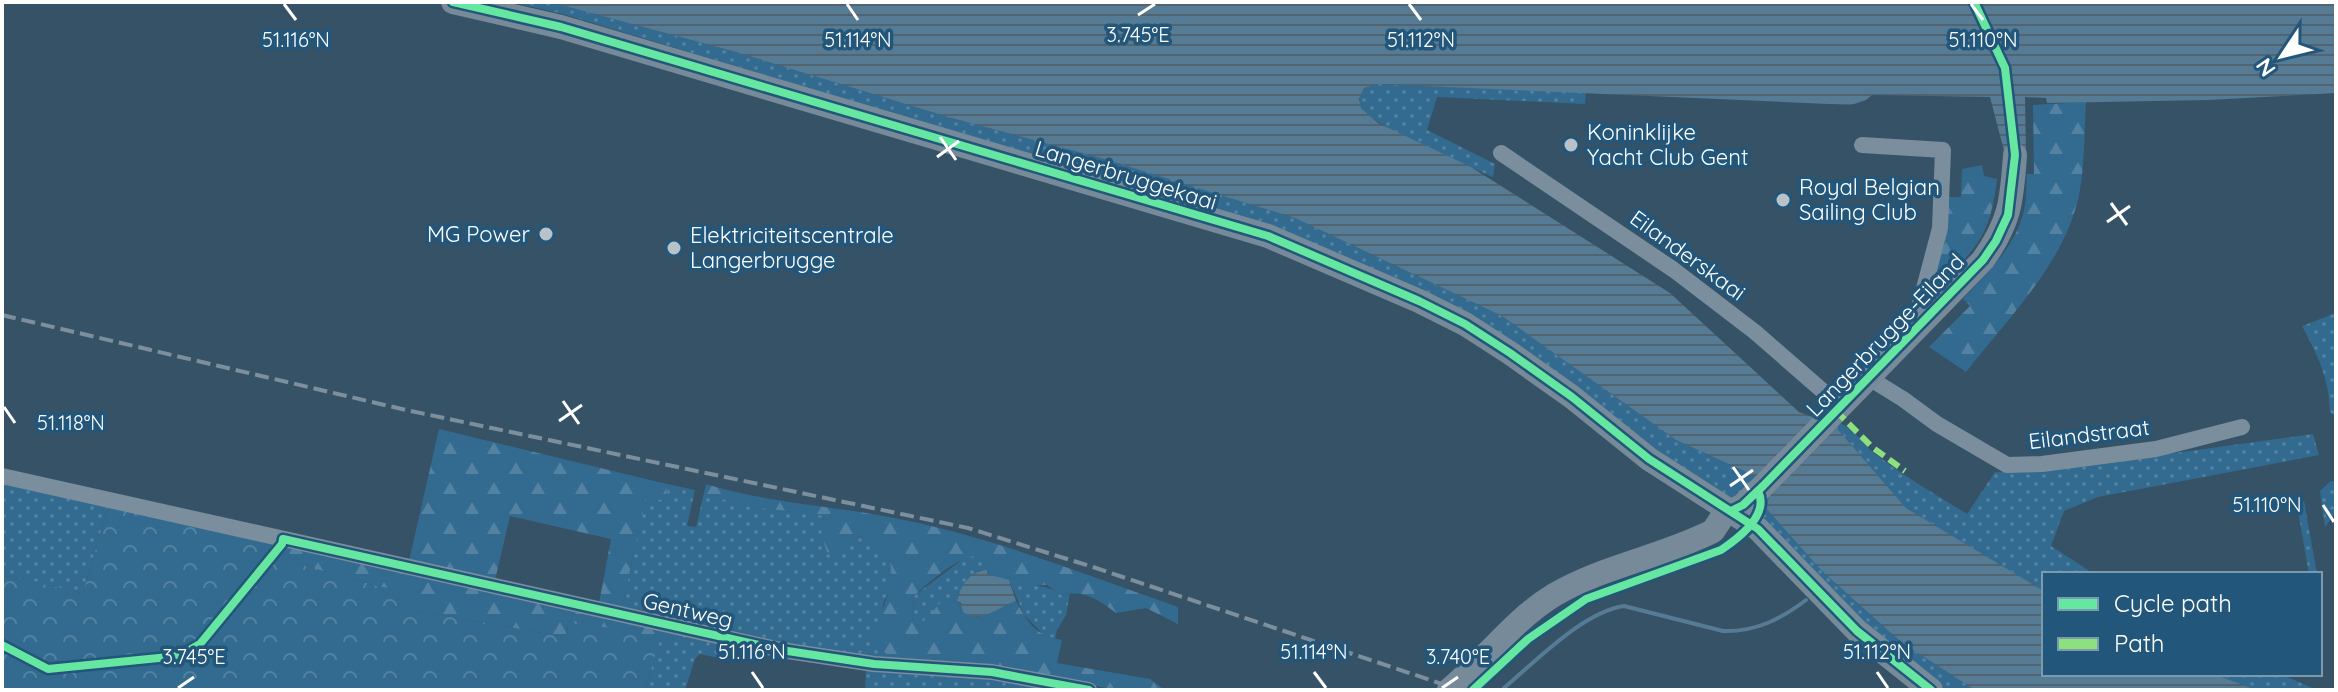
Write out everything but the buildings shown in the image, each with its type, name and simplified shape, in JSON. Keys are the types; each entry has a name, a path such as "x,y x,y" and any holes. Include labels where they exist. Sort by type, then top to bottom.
{"main road":[{"name":"Langerbruggekaai","path":"453,2 575,31 1268,236 1465,324 1551,381 1649,459 1758,529 1857,631 1931,690"},
{"name":"Langerbrugge-Eiland","path":"1449,690 1525,616 1553,596 1585,580 1697,539 1713,531 1731,511 1743,505 1983,260 2008,215 2015,155"}],"street":[{"path":"1862,145 1943,150 1940,228 1917,315 1924,320"},
{"name":"Eilanderskaai","path":"1501,153 1674,270 1755,332 1833,414"},
{"name":"Eilandstraat","path":"1869,378 1937,424 2007,465 2042,464 2156,449 2242,427"},
{"name":"Gentweg","path":"2,476 781,650 874,664 992,672 1089,690"}],"green space":[{"path":"511,2 550,2 736,52 948,117 1102,158 1295,218 1502,316 1676,440 1753,475 1768,490 1823,572 1901,642 1975,690 1944,688 1619,425 1271,228 563,14"},
{"path":"1378,84 1586,92 1585,104 1437,97 1427,130 1495,164 1493,177 1399,134 1367,114 1360,106 1361,94 1364,88"},
{"path":"2086,102 2081,184 2072,220 2033,289 1966,372 1929,347 1970,306 1963,299 2001,256 2022,219 2027,174 2034,174 2033,105"},
{"path":"1982,165 1984,176 1997,179 1985,229 1971,252 1936,289 1930,286 1948,197 1961,197 1962,169"},
{"path":"2336,313 2336,417 2330,412 2322,368 2302,326"},
{"path":"1835,422 1841,423 1896,469 1967,514 1995,472 2043,471 2313,434 2319,455 2098,497 2064,511 2051,546 2091,572 2042,572 2042,590 1906,508 1834,425"},
{"path":"439,429 667,484 666,501 646,497 622,608 599,603 611,539 510,516 495,580 409,561"},
{"path":"2331,481 2336,481 2336,512 2325,527 2320,491"},
{"path":"2,483 108,507 83,593 2,575"},
{"path":"667,484 695,490 687,526 696,527 704,493 745,506 827,516 833,553 858,536 881,548 891,570 891,588 883,610 896,660 806,648 651,611 622,608 646,496 666,501"},
{"path":"706,484 755,496 879,515 974,537 1178,607 1178,624 1146,608 1116,613 1084,595 1061,595 1047,585 1024,586 987,574 986,557 977,556 948,568 914,596 912,622 918,627 943,600 953,598 977,617 1016,601 1034,628 1062,640 1057,663 1150,679 1165,690 1118,690 952,661 896,660 873,645 891,582 888,559 880,548 858,536 833,553 827,552 821,534 826,516 745,506 704,493"},
{"path":"2304,501 2317,572 2309,572 2297,505"},
{"path":"108,507 265,541 263,554 413,594 413,610 565,637 570,620 660,639 645,690 2,690 2,575 83,593"},
{"path":"265,541 675,630 672,642 570,620 565,637 413,610 413,594 262,554"},
{"path":"967,556 986,556 987,570 978,571 958,595 957,601 953,598 918,627 912,622 914,596"},
{"path":"1009,580 1049,588 1062,595 1070,593 1066,615 1055,639 1047,638 1024,615"},
{"path":"675,630 725,643 723,659 700,654 695,659 685,690 645,690 660,639 672,642"},
{"path":"866,669 992,679 1050,690 865,690"},
{"path":"2219,676 2285,676 2317,690 2256,690"}],"shaded area":[{"path":"550,2 2336,2 2336,93 2208,100 2047,103 2046,98 2025,97 2026,152 2004,151 1990,97 1872,95 1851,105 1378,84 1364,88 1359,99 1361,108 1378,123 1471,167 1670,293 1799,412 1834,425 1906,508 2042,590 2042,676 2219,676 2256,690 1975,690 1901,642 1823,572 1767,509 1768,490 1753,475 1676,440 1502,316 1295,218 736,52"},
{"path":"987,570 987,574 1009,580 1016,601 983,615 963,612 961,603 957,601 964,584 971,576"}],"waterway":[{"path":"1504,688 1576,627 1608,610 1624,606 1723,631 1735,631 1768,623 1806,600"}],"ferry route":[{"path":"1974,2 2005,68 2013,142"}],"railway":[{"path":"2,315 406,410 968,528 1460,690"}],"marked path":[{"path":"1836,411 1872,447 1905,471"}],"cycle path":[{"path":"453,2 561,27 1268,236 1419,301 1465,324 1510,353 1572,397 1649,459 1758,529 1857,631 1931,690"},
{"path":"1731,511 1743,505 1763,486 1983,260 1996,241 2008,215 2015,155 2005,68 1974,2"},
{"path":"1473,690 1528,639 1586,599 1721,550 1751,525 1760,509 1758,491"},
{"path":"2,645 48,669 179,656 200,644 283,539 781,650 874,664 992,672 1089,690"}],"place":[{"name":"Koninklijke Yacht Club Gent","path":"1571,145"},
{"name":"Royal Belgian Sailing Club","path":"1783,200"},
{"name":"MG Power","path":"546,234"},
{"name":"Elektriciteitscentrale Langerbrugge","path":"674,248"}]}
